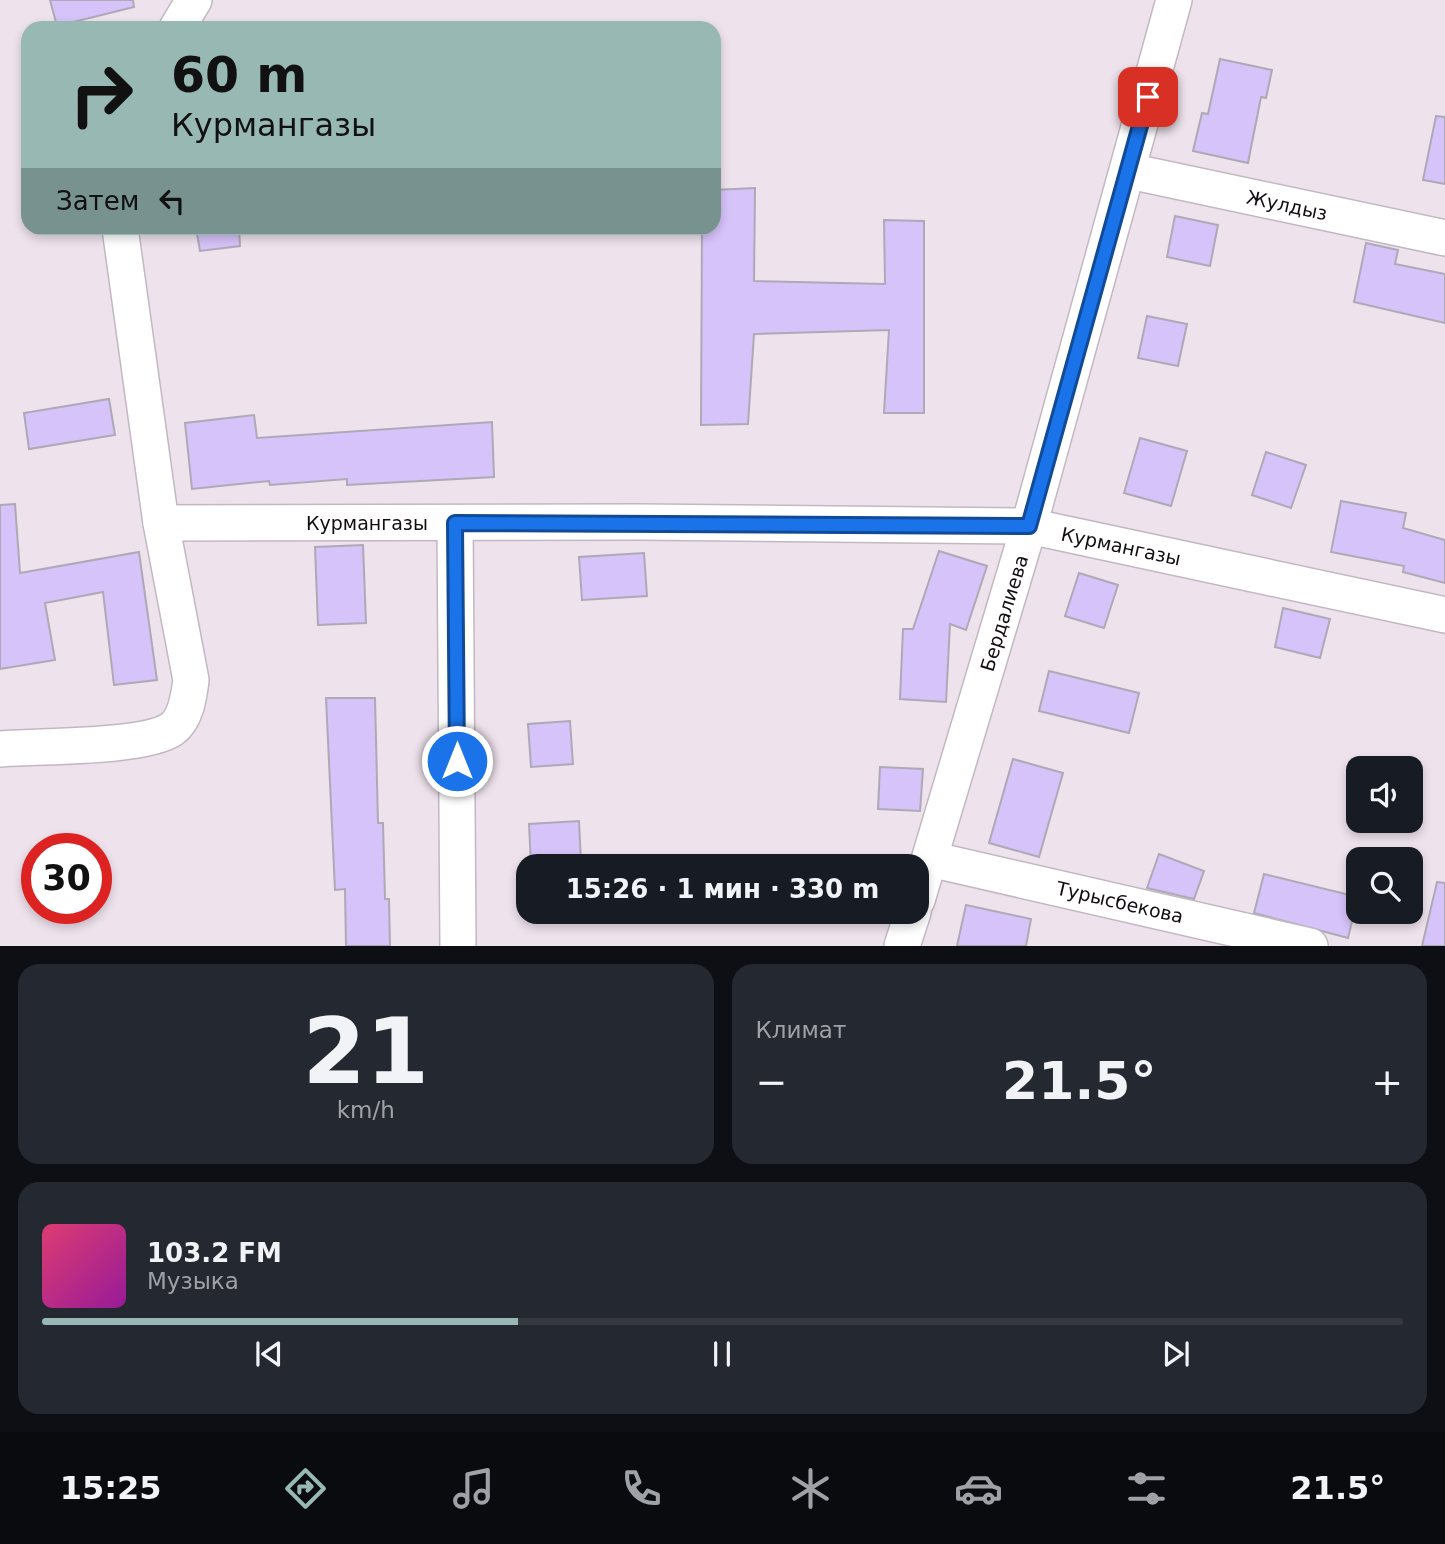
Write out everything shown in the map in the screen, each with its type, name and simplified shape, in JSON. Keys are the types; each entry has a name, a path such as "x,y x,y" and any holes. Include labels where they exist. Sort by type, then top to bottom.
{"street":[{"path":"181,21 194,0"},
{"name":"Бердалиева","path":"929,862 1029,526 1174,0"},
{"name":"Жулдыз","path":"1129,171 1445,239"},
{"path":"0,749 150,739 173,729 187,705 191,680 161,523 121,235"},
{"name":"Курмангазы","path":"161,523 1029,526 1445,615"},
{"path":"455,523 458,946"},
{"name":"Турысбекова","path":"930,859 1310,946"},
{"path":"902,946 909,924"}],"building":[{"path":"50,0 133,0 134,7 77,21 56,21"},
{"path":"1220,59 1272,70 1266,98 1261,97 1248,163 1193,151 1202,113 1208,114"},
{"path":"1436,116 1445,117 1445,184 1423,180"},
{"path":"755,188 754,281 885,284 884,220 924,221 924,413 884,413 889,330 754,334 748,424 701,425 702,235 721,235 721,190"},
{"path":"1175,216 1218,225 1210,266 1167,257"},
{"path":"197,235 239,235 240,246 200,251"},
{"path":"1366,243 1398,250 1395,264 1445,274 1445,323 1354,302"},
{"path":"1147,316 1187,324 1178,366 1138,358"},
{"path":"109,399 115,435 29,449 24,413"},
{"path":"254,415 257,438 492,422 494,477 347,485 347,479 270,485 269,481 192,489 185,423"},
{"path":"1140,438 1187,451 1171,506 1124,493"},
{"path":"1266,452 1306,465 1291,508 1252,495"},
{"path":"1341,501 1406,513 1403,528 1445,540 1445,583 1403,572 1404,566 1331,552"},
{"path":"15,504 20,573 139,552 157,680 114,685 103,592 45,603 55,660 0,669 0,505"},
{"path":"363,545 366,623 318,625 315,547"},
{"path":"939,551 987,566 966,630 950,624 946,702 900,699 903,629 913,629"},
{"path":"644,553 647,596 582,600 579,557"},
{"path":"1079,573 1118,585 1104,628 1065,616"},
{"path":"1283,608 1330,619 1320,658 1275,647"},
{"path":"1049,671 1139,693 1129,733 1039,711"},
{"path":"326,698 375,698 378,823 383,823 385,899 389,899 390,946 346,946 345,889 335,890"},
{"path":"570,721 573,764 531,767 528,724"},
{"path":"1013,759 1063,773 1039,857 989,843"},
{"path":"880,767 923,769 920,811 878,809"},
{"path":"579,821 581,854 530,854 529,824"},
{"path":"1159,854 1204,871 1194,899 1147,888"},
{"path":"1264,874 1346,894 1346,924 1351,924 1348,938 1254,913"},
{"path":"1437,882 1445,883 1445,946 1422,946"},
{"path":"966,905 1031,919 1026,946 957,946"}],"route":[{"path":"457,761 455,523 1029,526 1148,97"}]}
